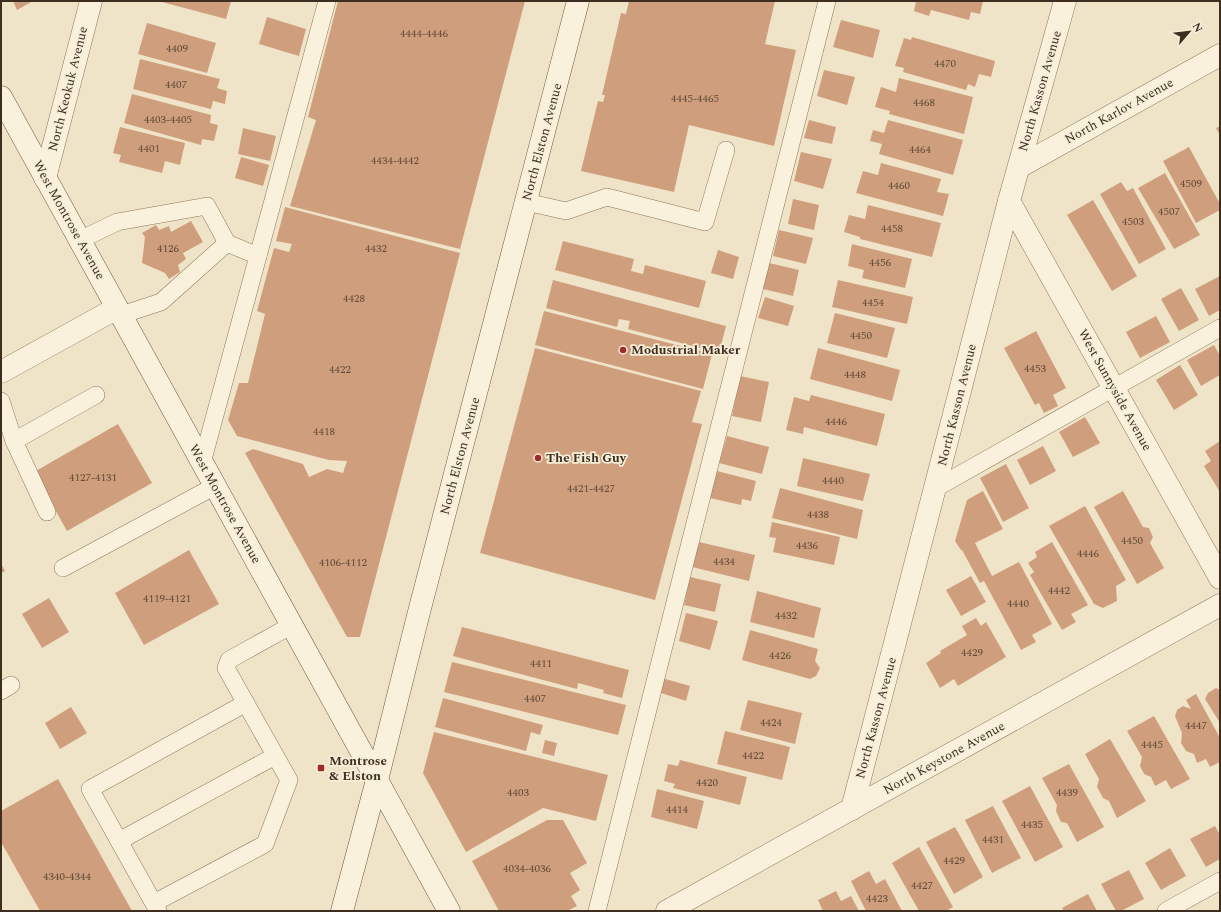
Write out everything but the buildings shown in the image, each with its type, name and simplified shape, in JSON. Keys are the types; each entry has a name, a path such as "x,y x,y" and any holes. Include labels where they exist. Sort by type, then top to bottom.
{"street":[{"name":"North Keokuk Avenue","path":"45,178 91,1"},
{"name":"North Elston Avenue","path":"342,911 578,1"},
{"name":"North Kasson Avenue","path":"852,809 1009,201 1065,1"},
{"name":"North Karlov Avenue","path":"1019,167 1220,55"},
{"name":"West Montrose Avenue","path":"1,97 449,911"},
{"name":"West Sunnyside Avenue","path":"1009,201 1220,578"},
{"path":"1,372 119,311"},
{"name":"North Keystone Avenue","path":"673,910 1220,605"}],"lane":[{"path":"202,463 327,1"},
{"path":"598,911 827,1"},
{"path":"526,202 566,211 607,197 705,222 726,150"},
{"path":"80,240 117,222 207,206 227,243 258,256"},
{"path":"119,311 161,302 227,243"},
{"path":"936,488 1220,328"},
{"path":"14,441 96,395"},
{"path":"1,401 14,441 47,512"},
{"path":"63,568 215,486"},
{"path":"246,703 90,789 156,907 265,844 289,780 275,756 246,703 226,668 229,660 292,625"},
{"path":"119,841 275,756"},
{"path":"1166,911 1220,881"}],"place":[{"name":"Modustrial Maker","path":"623,350"},
{"name":"The Fish Guy","path":"538,458"},
{"name":"Montrose & Elston","path":"321,768"}]}
